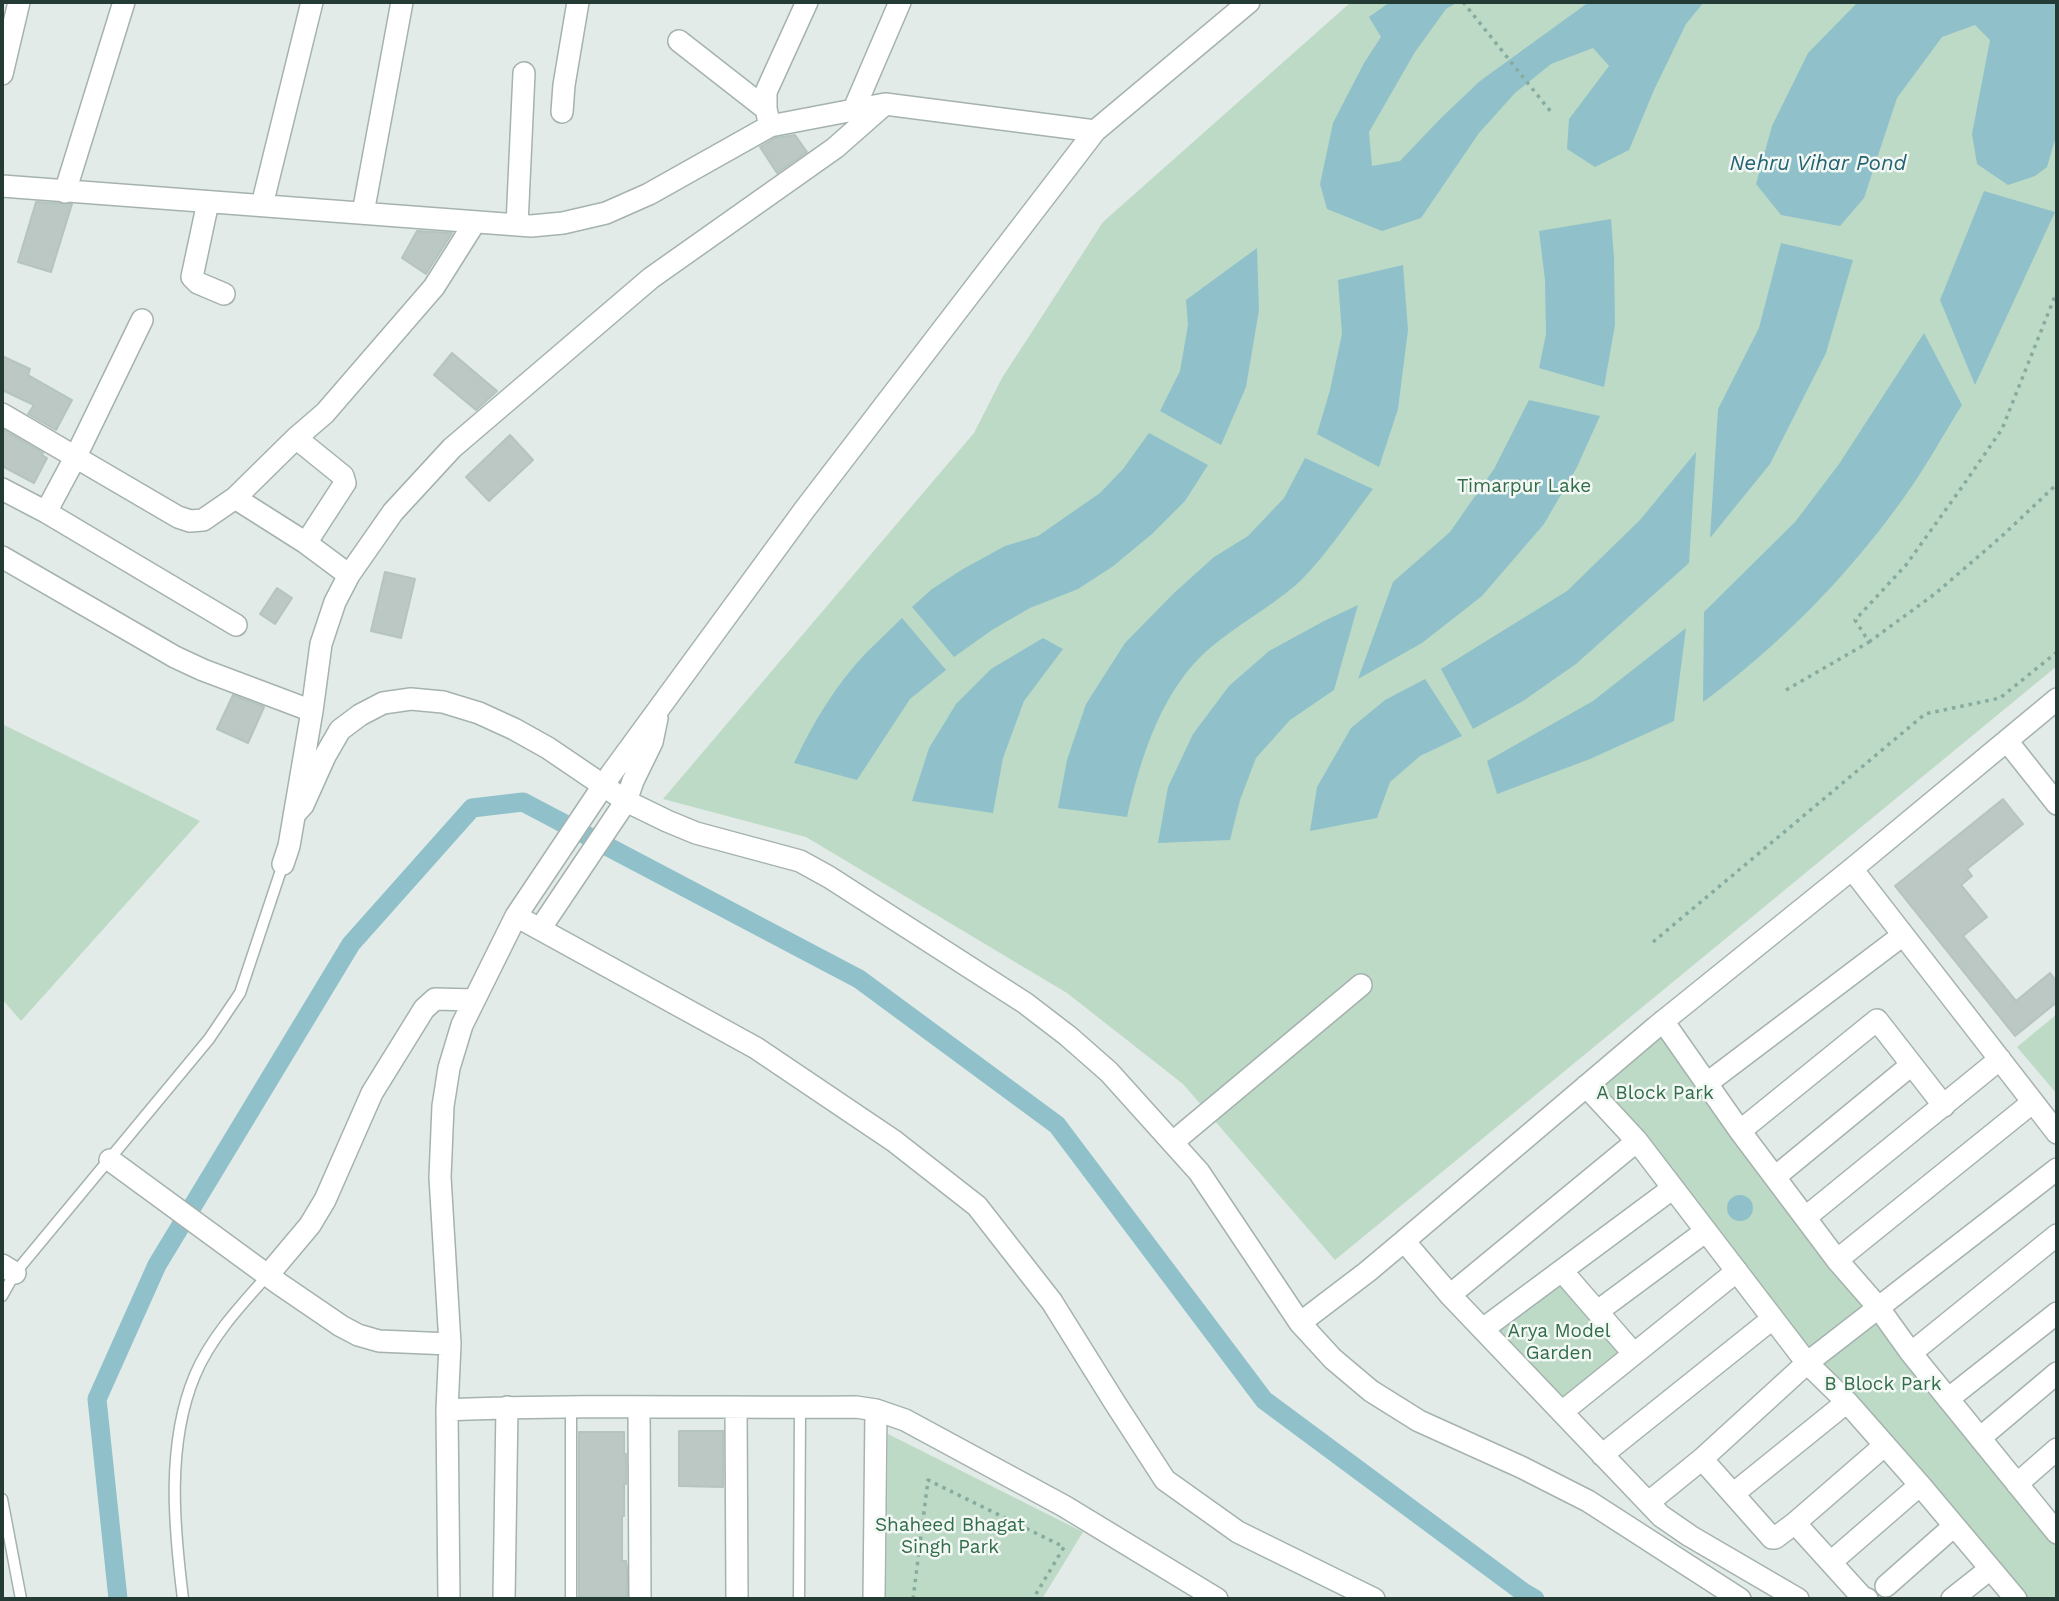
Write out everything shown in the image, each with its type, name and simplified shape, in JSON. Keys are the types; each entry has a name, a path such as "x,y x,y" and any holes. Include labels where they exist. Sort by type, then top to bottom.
{"street":[{"path":"2,74 19,2"},
{"path":"65,191 124,2"},
{"path":"262,205 312,2"},
{"path":"363,213 402,2"},
{"path":"562,112 578,2"},
{"path":"768,117 766,92 807,2"},
{"path":"854,109 900,2"},
{"path":"450,1599 447,1410 450,1344 440,1177 443,1106 449,1068 462,1025 516,916 603,786 805,509 1095,131 1249,2"},
{"path":"679,41 768,117"},
{"path":"517,225 524,73"},
{"path":"3,189 65,191 517,225 564,223 606,213 649,194 768,117 885,104 1095,131"},
{"path":"283,864 313,711 321,644 335,602 349,575 393,512 453,448 651,278 835,148 885,104"},
{"path":"208,202 192,277 198,283 225,294"},
{"path":"2,414 178,517 190,521 203,520 235,498 325,413 434,287 475,222"},
{"path":"46,512 142,320"},
{"path":"296,439 343,476 345,483 306,544"},
{"path":"2,489 46,512 236,625"},
{"path":"235,498 349,575"},
{"path":"2,557 202,670 313,711"},
{"path":"294,815 307,798 340,730 359,715 383,703 411,699 443,702 502,723 548,748 603,786 622,807 696,833 800,861 1014,996 1068,1036 1108,1072 1199,1172 1300,1323 1333,1359 1371,1391 1419,1421 1588,1501 1740,1599"},
{"path":"1300,1323 1367,1272 1663,1021 1853,869 2057,699"},
{"path":"540,929 622,807 652,742 659,708"},
{"path":"2007,741 2057,804"},
{"path":"1853,869 2057,1133"},
{"path":"516,916 755,1048 894,1140 977,1206 1052,1302 1165,1480 1238,1532 1374,1599"},
{"path":"1706,1084 1903,935"},
{"path":"1173,1142 1361,985"},
{"path":"263,1271 310,1225 325,1200 372,1093 424,1009 435,999 474,1000"},
{"path":"1740,1131 1877,1020 1910,1066 1944,1106"},
{"path":"1663,1021 1740,1131 1836,1260 1878,1307 1911,1353 2017,1483 2055,1525"},
{"path":"1806,1217 2000,1059"},
{"path":"1775,1177 1910,1066"},
{"path":"1586,1086 1637,1141 1807,1363 1847,1402 2016,1599"},
{"path":"1836,1260 2033,1102"},
{"path":"1450,1296 1637,1141"},
{"path":"110,1160 341,1326 358,1335 379,1341 450,1344"},
{"path":"1648,1503 1702,1459 1807,1363 2057,1169"},
{"path":"1483,1329 1673,1188"},
{"path":"1598,1311 1706,1231"},
{"path":"1911,1353 2057,1235"},
{"path":"1404,1241 1450,1296 1661,1516 1798,1599"},
{"path":"1562,1270 1634,1354"},
{"path":"1562,1412 1737,1271"},
{"path":"1948,1399 2057,1313"},
{"path":"1602,1455 1772,1319"},
{"path":"1980,1438 2057,1373"},
{"path":"1733,1494 1847,1402"},
{"path":"447,1410 507,1407 856,1407 876,1410 905,1420 1064,1506 1217,1599"},
{"path":"504,1599 507,1407"},
{"path":"639,1407 640,1599"},
{"path":"736,1407 737,1599"},
{"path":"874,1599 876,1410"},
{"path":"1702,1459 1773,1538 1795,1523 1885,1445"},
{"path":"2017,1483 2057,1449"},
{"path":"1831,1562 1920,1485"},
{"path":"1795,1523 1863,1598 1867,1599 1892,1593 1954,1526"},
{"path":"1952,1599 1990,1569"}],"lane":[{"path":"2,1296 8,1269 110,1160 209,1039 240,993 283,864"},
{"path":"183,1599 178,1559 175,1481 181,1418 195,1373 227,1320 263,1271"},
{"path":"570,1407 571,1599"},
{"path":"799,1599 800,1407"},
{"path":"2,1499 21,1599"}],"path":[{"path":"1464,2 1550,111"},
{"path":"1869,642 1854,620 1906,565 2002,429 2057,291"},
{"path":"1786,690 1869,642 1936,593 2057,484"},
{"path":"1653,942 1925,714 2000,698 2057,652"},
{"path":"913,1599 928,1479 1064,1547 1033,1599"},
{"path":"875,1525 922,1530"}],"green space":[{"name":"Timarpur Lake","path":"1351,2 2057,2 2057,666 1335,1260 1183,1084 1067,993 806,837 663,799 974,433 1002,378 1103,222"},
{"path":"2,724 200,821 21,1021 2,999"},
{"path":"2057,1014 2057,1094 2017,1047"},
{"path":"1662,1028 2057,1533 2057,1599 2016,1599 1813,1369 1593,1085"},
{"name":"Arya Model Garden","path":"1558,1273 1634,1354 1562,1412 1483,1329"},
{"name":"Shaheed Bhagat Singh Park","path":"888,1434 1083,1532 1042,1599 886,1599"}],"water":[{"path":"1390,2 1458,2 1446,9 1415,52 1369,132 1372,166 1400,161 1480,81 1589,2 1704,2 1686,24 1629,150 1595,167 1567,149 1569,119 1609,66 1593,48 1551,64 1515,93 1479,133 1421,218 1382,231 1327,209 1320,184 1333,123 1364,63 1381,37 1369,17"},
{"name":"Nehru Vihar Pond","path":"1858,2 2057,2 2057,133 2047,167 2035,176 2008,185 1977,164 1972,134 1990,40 1975,25 1942,37 1897,98 1864,198 1840,226 1781,215 1756,184 1772,126 1808,53"},
{"path":"1984,191 2055,212 1975,385 1940,300"},
{"path":"1611,219 1615,325 1604,387 1539,368 1546,334 1545,280 1539,231"},
{"path":"1781,243 1853,260 1826,353 1770,464 1710,538 1718,409 1759,328"},
{"path":"1257,248 1259,310 1246,387 1221,445 1160,411 1180,371 1188,325 1186,300"},
{"path":"1403,265 1408,330 1398,409 1379,467 1317,434 1342,334 1338,280"},
{"path":"1924,333 1962,405 1905,496 1861,553 1786,632 1703,702 1704,612 1795,522 1839,464"},
{"path":"1529,400 1600,416 1577,467 1544,524 1482,596 1422,643 1358,679 1393,582 1450,532 1494,469"},
{"path":"1149,433 1208,465 1185,501 1152,534 1112,567 1078,589 1030,608 992,630 954,657 912,607 932,589 963,569 1005,546 1038,536 1100,493 1123,469"},
{"path":"1696,452 1689,563 1576,664 1523,701 1473,729 1441,669 1567,591 1640,520"},
{"path":"1305,458 1373,489 1326,552 1296,585 1210,648 1179,683 1166,703 1147,748 1127,817 1058,808 1067,760 1086,704 1125,643 1214,557 1248,536 1284,498"},
{"path":"1358,605 1334,690 1290,720 1256,758 1240,800 1230,840 1158,843 1168,787 1193,734 1229,686 1269,651"},
{"path":"902,618 946,670 910,699 857,780 794,763 835,691 866,653"},
{"path":"1686,628 1674,721 1590,759 1497,794 1487,761 1593,701"},
{"path":"1043,638 1063,649 1024,701 1003,758 993,813 912,801 929,748 956,704 991,669"},
{"path":"1425,679 1462,736 1420,756 1390,782 1377,818 1310,831 1317,787 1351,728 1385,700"},
{"path":"1740,1195 1749,1199 1753,1208 1749,1217 1740,1221 1731,1217 1727,1208 1731,1199"}],"building":[{"path":"795,135 807,152 777,173 760,147 775,138"},
{"path":"36,202 72,204 51,272 18,262"},
{"path":"417,231 452,233 426,274 402,258"},
{"path":"452,353 497,391 476,410 434,375"},
{"path":"2,356 30,369 28,375 72,400 56,430 28,414 34,405 2,390"},
{"path":"2,429 47,458 34,483 2,466"},
{"path":"510,435 533,460 489,501 466,477"},
{"path":"385,572 415,579 401,638 371,631"},
{"path":"277,588 292,598 275,624 260,614"},
{"path":"233,695 264,707 248,743 217,729"},
{"path":"2003,799 2023,824 1967,869 1972,876 1961,885 1987,917 1963,936 2016,1001 2050,973 2057,982 2057,1002 2015,1036 1895,886"},
{"path":"679,1431 723,1431 723,1487 679,1486"},
{"path":"579,1432 624,1432 626,1484 622,1516 622,1561 626,1561 627,1568 627,1598 579,1597"}],"waterway":[{"path":"118,1599 97,1399 157,1265 351,944 472,808 523,802 859,979 1057,1125 1264,1400 1535,1599"}],"park label":[{"name":"A Block Park","path":"1655,1093"},
{"name":"B Block Park","path":"1883,1384"}]}
